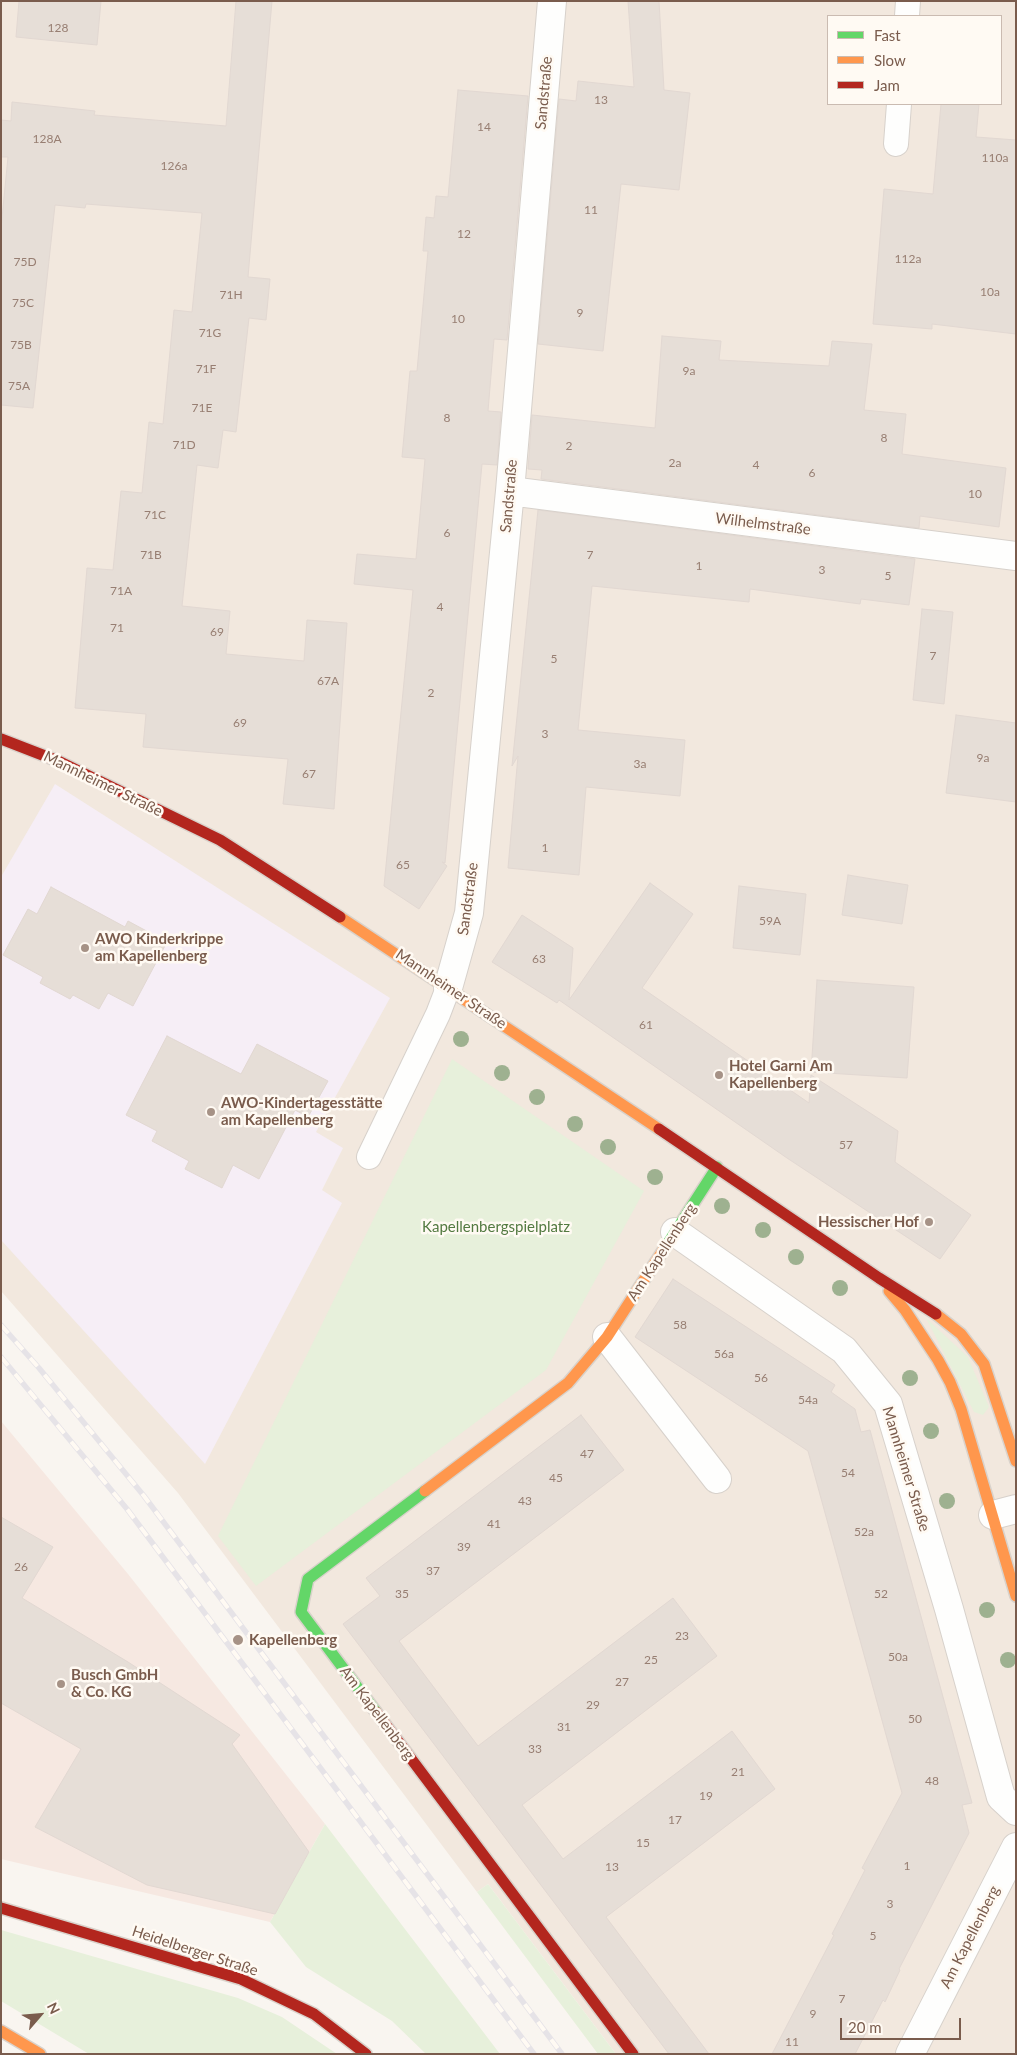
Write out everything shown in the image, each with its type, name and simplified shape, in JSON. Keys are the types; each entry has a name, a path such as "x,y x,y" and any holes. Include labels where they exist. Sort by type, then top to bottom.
{"main road":[{"name":"Mannheimer Straße","path":"1,738 58,761 220,840 348,921 717,1167 879,1278 942,1317 973,1347 984,1364 1016,1461"},
{"name":"Am Kapellenberg","path":"634,2054 301,1612 308,1579 568,1383 608,1337 717,1167"},
{"name":"Mannheimer Straße","path":"879,1278 905,1310 950,1382 1004,1512 1016,1596"},
{"name":"Heidelberger Straße","path":"1,1908 241,1979 314,2014 366,2054"},
{"path":"1,2031 40,2054"}],"street":[{"name":"Sandstraße","path":"448,988 469,913 510,491 552,1"},
{"name":"Wilhelmstraße","path":"510,491 1016,556"},
{"name":"Mannheimer Straße","path":"675,1232 844,1350 888,1404 1008,1804"},
{"path":"608,1337 717,1479"},
{"name":"Am Kapellenberg","path":"910,2054 1016,1847"}],"lane":[{"path":"907,15 908,1"},
{"path":"896,144 899,105"},
{"path":"370,1157 438,1014 448,988"}],"shaded area":[{"path":"1,1 1016,1 1016,2054 616,2054 488,1884 477,1892 178,1493 1,1291"},
{"path":"55,784 390,998 316,1132 343,1148 322,1190 342,1203 205,1464 1,1240 1,877"},
{"path":"1,1421 128,1574 325,1824 270,1922 1,1859"}],"green space":[{"name":"Kapellenbergspielplatz","path":"452,1059 644,1191 546,1370 256,1586 218,1536"},
{"path":"926,1318 968,1357 989,1407 983,1415 974,1412"},
{"path":"325,1824 500,2054 426,2054 392,2021 306,1967 270,1922"},
{"path":"488,1884 616,2054 598,2054 477,1892"},
{"path":"1,1930 238,1998 282,2017 337,2054 89,2054 1,2001"}],"building":[{"path":"19,1 101,1 97,45 16,37"},
{"path":"236,1 272,1 248,277 270,279 266,320 249,318 236,432 223,430 218,468 197,465 182,606 230,611 226,654 304,661 307,620 347,623 334,809 283,804 288,759 143,747 146,714 75,708 87,568 113,570 121,491 142,493 149,422 163,424 174,310 192,312 202,213 86,204 85,208 55,205 33,408 1,405 1,228 8,157 1,157 1,120 11,121 12,102 95,111 94,115 226,126"},
{"path":"628,1 659,1 664,90 690,93 679,190 621,184 603,351 538,344 559,99 576,101 578,81 634,87"},
{"path":"458,90 528,96 507,340 494,339 488,411 501,412 497,465 482,464 445,863 442,862 447,866 419,909 384,886 413,590 354,584 357,554 416,559 425,459 402,457 410,371 417,371 428,251 423,251 426,217 434,218 436,196 448,197"},
{"path":"941,105 979,105 976,137 1016,140 1016,334 932,324 932,329 873,324 884,189 933,194"},
{"path":"662,336 721,341 719,360 829,366 832,341 872,344 864,410 906,414 902,454 1006,468 999,527 920,516 919,528 541,479 542,470 528,469 532,415 655,428"},
{"path":"538,510 915,559 909,605 861,599 860,604 750,589 749,602 592,586 578,730 685,740 680,796 586,787 579,875 508,868 518,756 512,766"},
{"path":"922,609 953,612 944,704 913,700"},
{"path":"956,715 1016,723 1016,802 946,793"},
{"path":"848,875 908,885 902,924 842,915"},
{"path":"650,883 693,914 642,988 809,1103 811,1075 898,1131 895,1162 971,1215 940,1259 787,1158 559,1000 557,1003 492,962 522,915 573,948 569,1000"},
{"path":"739,886 806,894 800,955 733,948"},
{"name":"AWO Kinderkrippe am Kapellenberg","path":"51,887 125,927 128,921 167,942 133,1006 108,993 99,1009 73,995 70,999 40,983 43,977 3,955 28,909 37,914"},
{"path":"817,980 914,987 907,1078 811,1072"},
{"name":"AWO-Kindertagesstätte am Kapellenberg","path":"167,1036 241,1074 257,1044 328,1081 308,1117 295,1110 259,1179 233,1165 222,1188 185,1169 189,1161 152,1141 157,1131 126,1115"},
{"path":"673,1279 835,1385 831,1392 855,1409 861,1432 870,1430 972,1803 962,1805 969,1833 899,1969 885,2002 883,2000 855,2054 772,2054 834,1935 832,1934 865,1870 862,1868 902,1793 808,1451 635,1337"},
{"path":"581,1415 624,1470 399,1641 478,1746 673,1598 717,1656 522,1805 563,1859 732,1731 775,1789 606,1917 709,2054 669,2054 343,1624 380,1596 366,1578"},
{"path":"1,1517 53,1547 22,1598 128,1662 240,1735 232,1744 309,1852 275,1914 147,1885 35,1827 81,1749 1,1703"}],"railway":[{"path":"1,1325 39,1368 144,1496 562,2054"},
{"path":"1,1357 127,1509 534,2054"}],"traffic: fast":[{"path":"666,1246 717,1167"},
{"path":"376,1712 301,1612 308,1579 425,1491"}],"traffic: slow":[{"path":"340,917 659,1129"},
{"path":"425,1491 568,1383 607,1337 666,1246"},
{"path":"889,1291 905,1310 950,1382 961,1409 1016,1596"},
{"path":"936,1314 961,1334 984,1364 1016,1461"},
{"path":"1,2031 40,2054"}],"traffic: jam":[{"path":"1,739 58,761 220,840 340,917"},
{"path":"659,1129 879,1278 936,1314"},
{"path":"376,1712 633,2054"},
{"path":"1,1908 241,1979 314,2014 366,2054"}],"place":[{"name":"AWO Kinderkrippe am Kapellenberg","path":"85,948"},
{"name":"Hotel Garni Am Kapellenberg","path":"719,1075"},
{"name":"AWO-Kindertagesstätte am Kapellenberg","path":"211,1112"},
{"name":"Hessischer Hof","path":"929,1222"},
{"name":"Kapellenberg","path":"238,1640"},
{"name":"Busch GmbH & Co. KG","path":"61,1684"}]}
